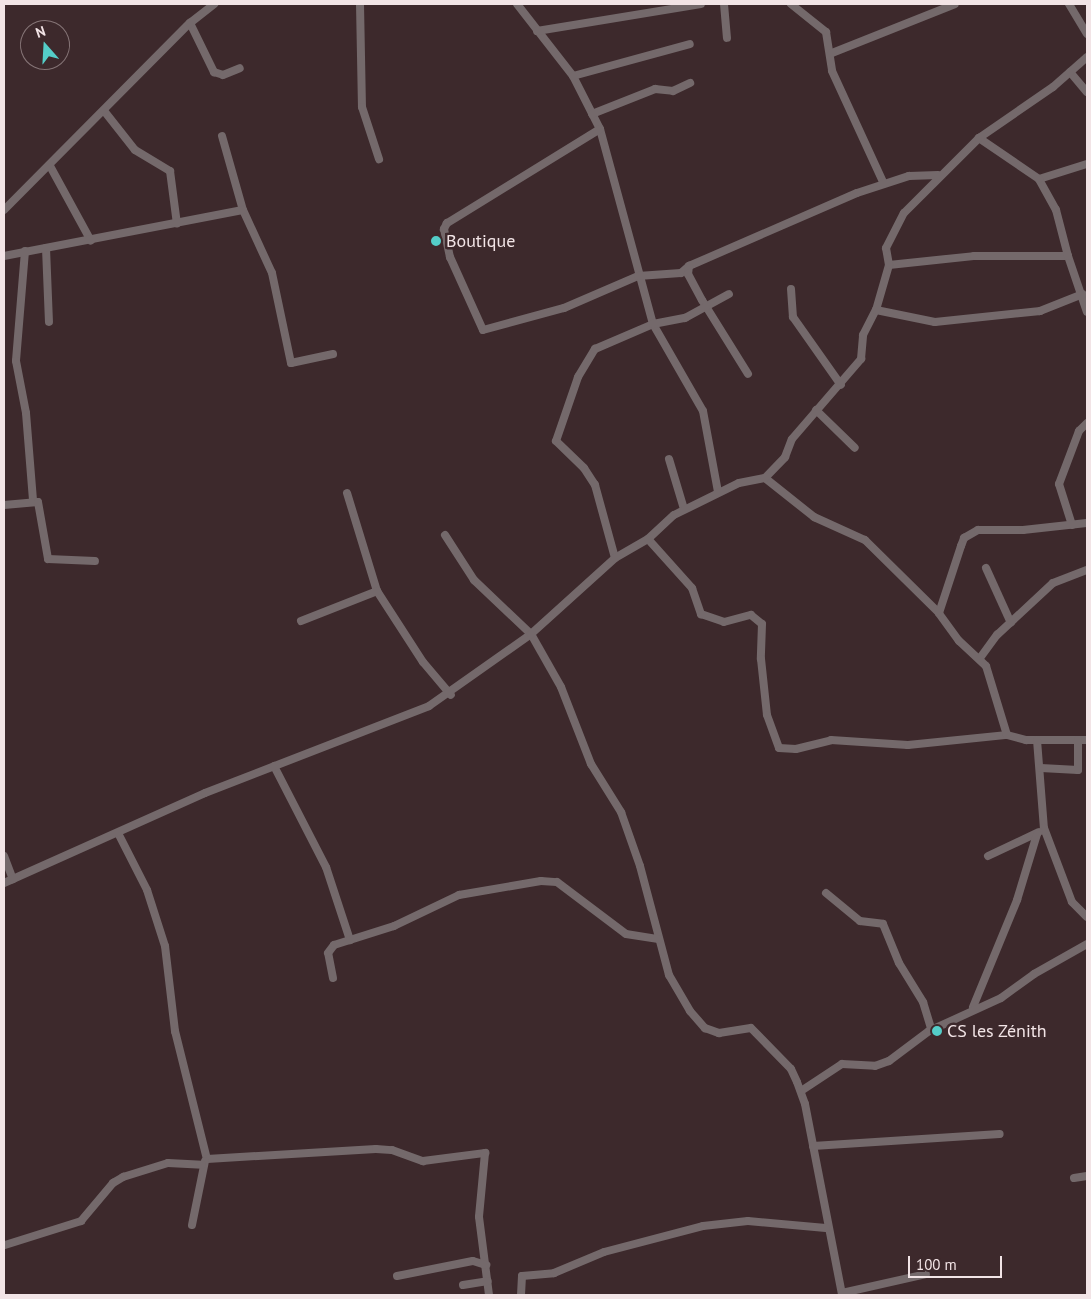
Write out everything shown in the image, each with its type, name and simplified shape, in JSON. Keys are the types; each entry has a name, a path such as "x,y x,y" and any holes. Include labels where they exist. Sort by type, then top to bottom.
{"street":[{"path":"5,207 105,112 190,23 214,4"},
{"path":"360,4 362,108 379,160"},
{"path":"517,4 573,76 600,129 638,276 653,324 703,411 718,492"},
{"path":"537,31 701,4"},
{"path":"724,4 727,38"},
{"path":"791,4 826,32 832,53 832,71 884,184"},
{"path":"832,53 955,4"},
{"path":"1069,4 1087,34"},
{"path":"190,23 214,72 223,75 240,68"},
{"path":"573,76 690,44"},
{"path":"765,478 785,457 792,439 816,410 841,385 861,359 863,335 876,310 889,265 886,248 904,213 938,175 979,138 1070,72 1087,57"},
{"path":"1070,72 1087,92"},
{"path":"592,114 655,89 673,91 690,83"},
{"path":"105,112 135,150 170,171 177,224"},
{"path":"600,129 526,178 452,218 444,229 450,257 483,330 564,308 638,276 681,273 689,266 884,184 909,176 938,175"},
{"path":"222,136 243,210 272,273 291,363 333,354"},
{"path":"979,138 1039,178 1056,210 1068,256 1083,294 1087,312"},
{"path":"1039,178 1087,164"},
{"path":"50,166 91,241"},
{"path":"4,256 91,241 243,210"},
{"path":"46,248 49,322"},
{"path":"25,251 16,361 26,413 33,500 39,506 48,560 95,561"},
{"path":"889,265 974,256 1068,256"},
{"path":"689,266 688,274 748,374"},
{"path":"791,289 793,317 841,385"},
{"path":"615,558 595,485 584,468 555,437 565,420 588,355 653,324 685,318 729,294"},
{"path":"876,310 936,322 1040,311 1083,294"},
{"path":"816,410 855,448"},
{"path":"1072,525 1059,484 1079,431 1087,423"},
{"path":"669,459 684,509"},
{"path":"4,884 274,766 385,726 451,694 531,634 615,558 648,539 684,509 718,492 754,478 765,478 814,517 865,540 939,613 959,641 980,658 994,682 1007,735"},
{"path":"347,493 377,591 423,662 451,694"},
{"path":"4,505 33,500"},
{"path":"939,613 961,546 970,533 1087,523"},
{"path":"445,534 474,580 531,634 574,715 591,764 618,805 640,866 669,975 699,1023 719,1033 752,1028 791,1069 801,1091 813,1146 826,1228 842,1294 926,1274"},
{"path":"648,539 692,588 701,614 724,622 751,615 762,624 761,659 767,715 779,748 796,749 841,740 908,745 1007,735 1038,740 1087,740"},
{"path":"986,568 1011,623"},
{"path":"980,658 1011,623 1053,583 1087,570"},
{"path":"301,621 377,591"},
{"path":"1038,740 1044,828 1072,902 1087,917"},
{"path":"1041,768 1078,770 1078,740"},
{"path":"274,766 322,859 350,940"},
{"path":"988,856 1037,834 1044,828"},
{"path":"118,833 148,890 165,946 175,1030 205,1162 192,1225"},
{"path":"973,1008 1017,900 1037,834"},
{"path":"4,856 13,879"},
{"path":"334,978 330,948 394,926 459,896 549,881 557,882 626,934 658,939"},
{"path":"826,893 860,921 883,924 899,964 923,1002 931,1029"},
{"path":"801,1091 842,1064 883,1065 931,1029 973,1008 1001,998 1034,974 1087,944"},
{"path":"813,1146 1000,1134"},
{"path":"5,1245 81,1221 113,1183 123,1177 168,1163 376,1149 392,1150 423,1161 484,1153 479,1217 489,1295"},
{"path":"1074,1178 1087,1176"},
{"path":"521,1295 522,1276 554,1273 617,1247 703,1226 748,1221 826,1228"},
{"path":"397,1276 473,1261 486,1265"},
{"path":"463,1285 488,1281"}],"place":[{"name":"Boutique","path":"436,241"},
{"name":"CS les Zénith","path":"937,1031"}]}
